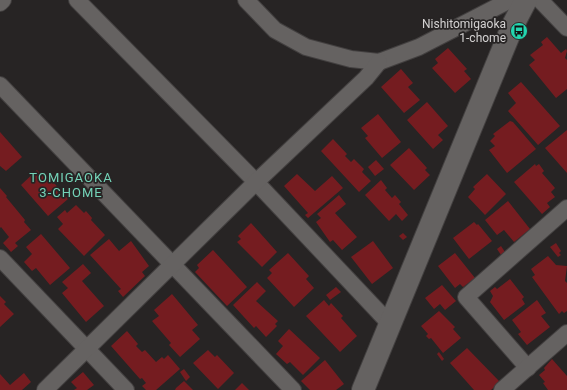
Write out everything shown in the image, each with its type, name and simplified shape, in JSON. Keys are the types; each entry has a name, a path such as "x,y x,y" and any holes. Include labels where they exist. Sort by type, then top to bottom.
{"street":[{"path":"0,3 3,0"},
{"path":"77,0 256,182 390,324"},
{"path":"246,0 275,30 306,47 352,59 379,62 419,47 510,0"},
{"path":"363,390 510,32 526,0"},
{"path":"540,0 567,28"},
{"path":"45,390 256,182 366,78 379,62"},
{"path":"0,85 174,264 293,390"},
{"path":"528,368 466,297 567,208"},
{"path":"0,258 88,348 126,390"},
{"path":"502,390 567,333"}],"building":[{"path":"547,37 561,53 566,49 567,51 565,58 567,60 567,89 556,98 529,65 535,60 530,55 543,45 541,42"},
{"path":"448,48 467,69 464,71 471,79 455,93 432,68 438,63 435,59"},
{"path":"401,69 413,83 408,87 420,100 404,113 381,87"},
{"path":"521,82 560,126 538,145 508,111 516,103 508,93"},
{"path":"427,102 448,126 438,135 443,140 433,149 407,120"},
{"path":"378,114 401,142 382,158 365,138 368,136 361,128"},
{"path":"510,121 513,122 536,149 507,173 489,150 495,146 490,141 495,136 493,134"},
{"path":"567,130 567,173 545,148"},
{"path":"0,132 22,157 6,171 0,166"},
{"path":"333,139 347,154 345,156 351,162 354,159 364,169 362,172 371,181 359,192 321,151"},
{"path":"409,148 427,168 425,170 430,175 414,190 390,165"},
{"path":"376,160 384,169 375,176 368,167"},
{"path":"535,164 536,166 539,164 544,171 542,173 555,188 551,192 555,197 547,203 550,207 542,214 514,182"},
{"path":"37,170 46,180 49,177 68,199 48,216 21,185"},
{"path":"297,174 315,191 332,176 343,188 308,218 305,215 308,213 284,186"},
{"path":"487,174 506,194 485,215 468,197 475,189 473,187"},
{"path":"381,180 387,188 385,190 392,198 395,195 401,202 399,204 408,215 402,221 396,214 389,221 365,195"},
{"path":"0,188 31,230 15,243 18,246 11,252 3,243 9,237 1,227 0,228"},
{"path":"339,195 346,204 335,213 357,237 342,250 333,240 330,242 316,222 321,218 317,214"},
{"path":"508,201 530,229 514,242 504,230 497,235 485,220"},
{"path":"76,205 84,213 86,211 92,218 91,220 105,235 84,256 58,229 63,224 57,217 65,210 67,213"},
{"path":"474,222 477,225 478,224 492,241 469,259 453,238"},
{"path":"251,223 277,252 262,267 237,242 241,239 238,236"},
{"path":"403,233 407,237 403,240 399,236"},
{"path":"41,234 70,268 50,285 36,268 32,271 24,262 32,254 26,247"},
{"path":"109,239 119,251 131,241 149,266 142,272 145,276 123,297 118,291 121,289 90,255"},
{"path":"373,241 393,268 372,284 351,257"},
{"path":"556,243 561,251 559,253 561,255 558,257 550,247"},
{"path":"501,246 505,252 501,255 497,249"},
{"path":"213,250 247,287 227,306 195,272 199,268 197,265"},
{"path":"288,253 309,276 306,279 314,288 294,307 267,278 272,273 269,270"},
{"path":"455,253 475,278 463,287 460,284 455,288 438,266"},
{"path":"548,256 556,265 567,266 565,281 567,283 567,311 564,313 562,311 559,314 532,277 535,275 531,269"},
{"path":"83,264 91,273 82,281 104,306 86,322 62,293 68,288 62,282"},
{"path":"510,279 524,297 522,299 525,304 504,320 490,302 493,296 490,291 495,287 497,289"},
{"path":"257,282 266,291 256,301 278,321 275,324 277,326 266,337 256,326 254,328 233,305"},
{"path":"442,285 456,301 445,310 440,304 434,309 425,298"},
{"path":"336,287 341,292 330,300 326,295"},
{"path":"172,294 198,325 192,330 200,339 180,357 169,345 171,343 152,321 159,316 154,310"},
{"path":"0,296 6,302 4,304 14,314 0,327"},
{"path":"324,300 329,306 331,303 343,316 341,318 357,336 340,352 306,316"},
{"path":"537,300 546,313 541,316 550,327 527,345 518,334 521,332 512,320"},
{"path":"439,311 455,327 453,329 461,338 443,353 431,338 429,339 426,336 428,334 421,326"},
{"path":"289,329 320,358 303,375 290,362 287,364 276,354 283,346 278,341"},
{"path":"127,331 138,344 136,346 142,352 145,350 156,362 162,357 164,359 168,355 180,369 156,390 146,390 142,386 146,383 142,378 140,379 111,346"},
{"path":"467,348 500,382 491,390 474,390 450,363"},
{"path":"208,350 215,357 217,355 234,373 218,389 193,363"},
{"path":"439,352 444,359 442,361 437,354"},
{"path":"552,359 567,376 567,390 548,390 543,383 545,382 539,375 545,370 544,368"},
{"path":"325,360 344,384 336,390 310,390 301,381"},
{"path":"184,369 190,377 186,381 180,372"},
{"path":"83,372 94,385 87,390 74,390 77,388 71,382"},
{"path":"24,373 31,382 22,390 0,390 0,374 10,385"},
{"path":"184,381 193,390 175,390 176,388"},
{"path":"242,383 249,390 235,390"}],"place":[{"name":"Nishitomigaoka 1-chome","path":"519,31"}],"district":[{"name":"TOMIGAOKA 3-CHOME","path":"71,184"}]}
